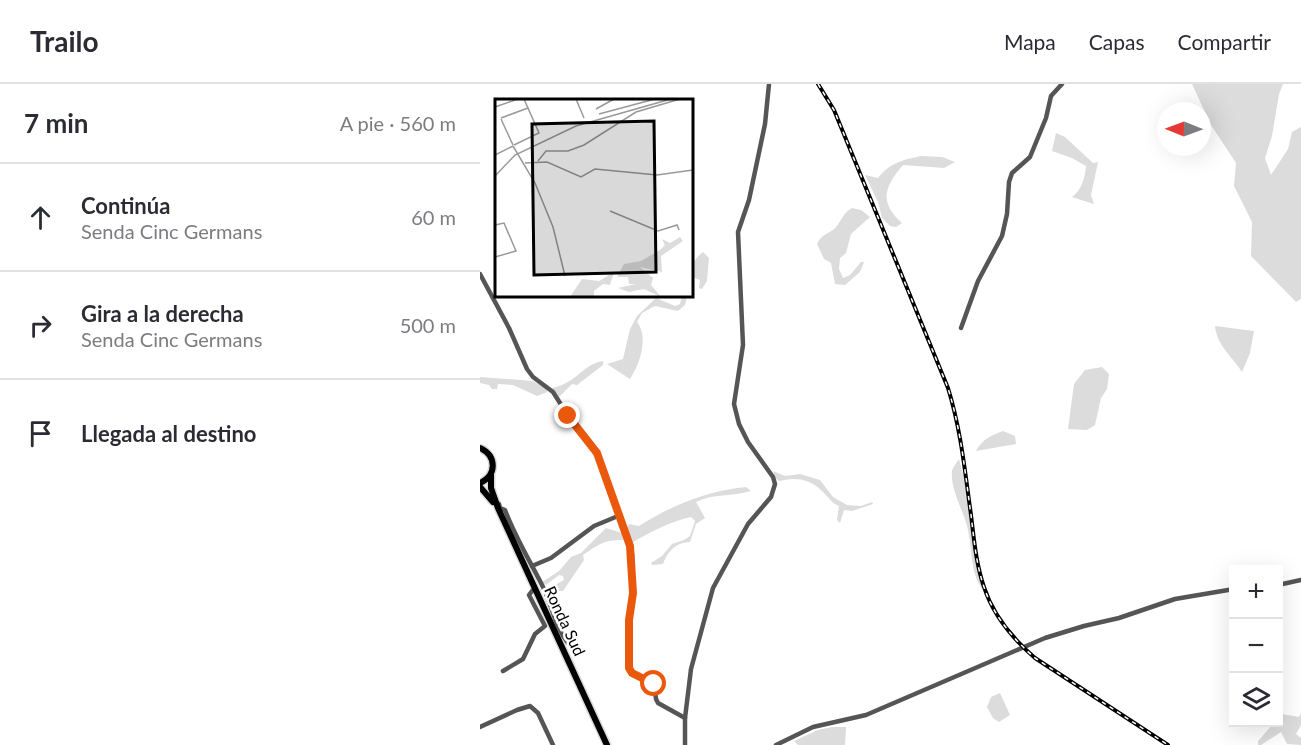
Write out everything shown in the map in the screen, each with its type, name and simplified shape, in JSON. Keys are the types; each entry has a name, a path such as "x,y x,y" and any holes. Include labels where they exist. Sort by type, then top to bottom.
{"main road":[{"path":"480,448 489,453 492,458 491,488 498,508"},
{"path":"490,475 480,485 498,508"},
{"name":"Ronda Sud","path":"498,508 607,745"}],"street":[{"path":"685,745 685,718 691,669 713,588 748,524 771,497 774,484 773,477 748,442 739,424 734,404 743,335 738,232 749,200 765,124 769,84"},
{"path":"961,328 978,280 1002,236 1012,174 1030,157 1046,118 1051,96 1062,84"},
{"path":"480,274 509,328 527,369 533,377 553,392 576,427 596,451 632,554 633,593 628,622 629,670 654,684 658,703 685,718"},
{"path":"491,488 500,508 505,510 532,566 538,589 566,640 568,643 576,642"},
{"path":"532,566 551,558 594,526 618,516"},
{"path":"1283,584 1301,580"},
{"path":"503,671 523,659 535,634 545,626 529,595 538,589"},
{"path":"776,745 813,727 850,720 875,712 1045,638 1175,600 1229,590"},
{"path":"480,727 526,707 535,708 553,745"}],"shaded area":[{"path":"1192,84 1283,84 1265,158 1271,175 1288,149 1292,132 1301,127 1301,299 1296,302 1251,256 1252,222 1234,186 1236,163 1211,125 1211,102 1200,102"},
{"path":"1056,133 1065,137 1093,163 1098,162 1091,195 1094,204 1072,197 1082,183 1086,166 1052,151"},
{"path":"921,156 942,157 955,162 944,168 903,165 888,187 887,194 890,208 902,223 896,227 890,226 882,218 878,202 865,175 878,178 897,163"},
{"path":"852,208 861,210 870,217 851,234 846,253 840,258 839,269 843,278 850,275 861,262 864,262 860,272 845,285 835,284 831,263 824,259 817,244"},
{"path":"703,252 709,258 707,281 702,289 699,288 700,280 693,277 695,261"},
{"path":"682,297 687,297 685,305 678,311 655,306 642,313 637,322 641,328 642,350 630,379 607,364 623,359 630,329 637,316 656,298 675,306 680,304"},
{"path":"1215,326 1254,331 1250,353 1242,372 1222,345"},
{"path":"603,361 603,365 577,385 572,384 559,397 552,388 561,386 590,366"},
{"path":"1102,367 1109,374 1107,389 1101,398 1095,425 1087,430 1068,429 1074,384 1085,370"},
{"path":"480,377 533,381 547,389 547,392 537,396 513,385 498,384 497,389 492,389 489,385 480,383"},
{"path":"1003,431 1015,436 1016,444 976,451 984,440"},
{"path":"959,459 983,590 975,575 969,534 953,485 952,471"},
{"path":"773,471 785,476 800,474 820,480 833,497 847,505 861,506 872,502 873,504 852,511 844,510 840,523 837,520 839,506 816,486 801,480 779,481 775,478"},
{"path":"746,487 751,491 709,497 696,502 705,518 696,524 690,542 673,548 663,564 652,565 651,563 662,556 672,544 690,536 695,521 691,517 660,528 630,544 624,532 629,524 639,526 690,500"},
{"path":"606,528 622,533 623,540 602,543 583,555 584,560 563,591 556,591 548,595 546,590 564,580 563,576 559,575 546,585 542,582 559,571 571,557 581,553"},
{"path":"1000,693 1010,715 999,722 993,718 987,707 991,697"},
{"path":"1301,713 1301,725 1296,734 1301,738 1301,745 1287,744 1281,732 1258,745 1258,741 1270,727 1283,727 1283,714 1299,717"},
{"path":"846,727 845,745 798,745 794,741 818,730"}],"railway":[{"path":"818,84 834,110 948,388 962,451 977,560 984,587 998,617 1019,643 1035,658 1168,745"}],"route":[{"path":"568,416 597,453 630,546 633,593 629,620 629,668 630,672 654,684"}]}
